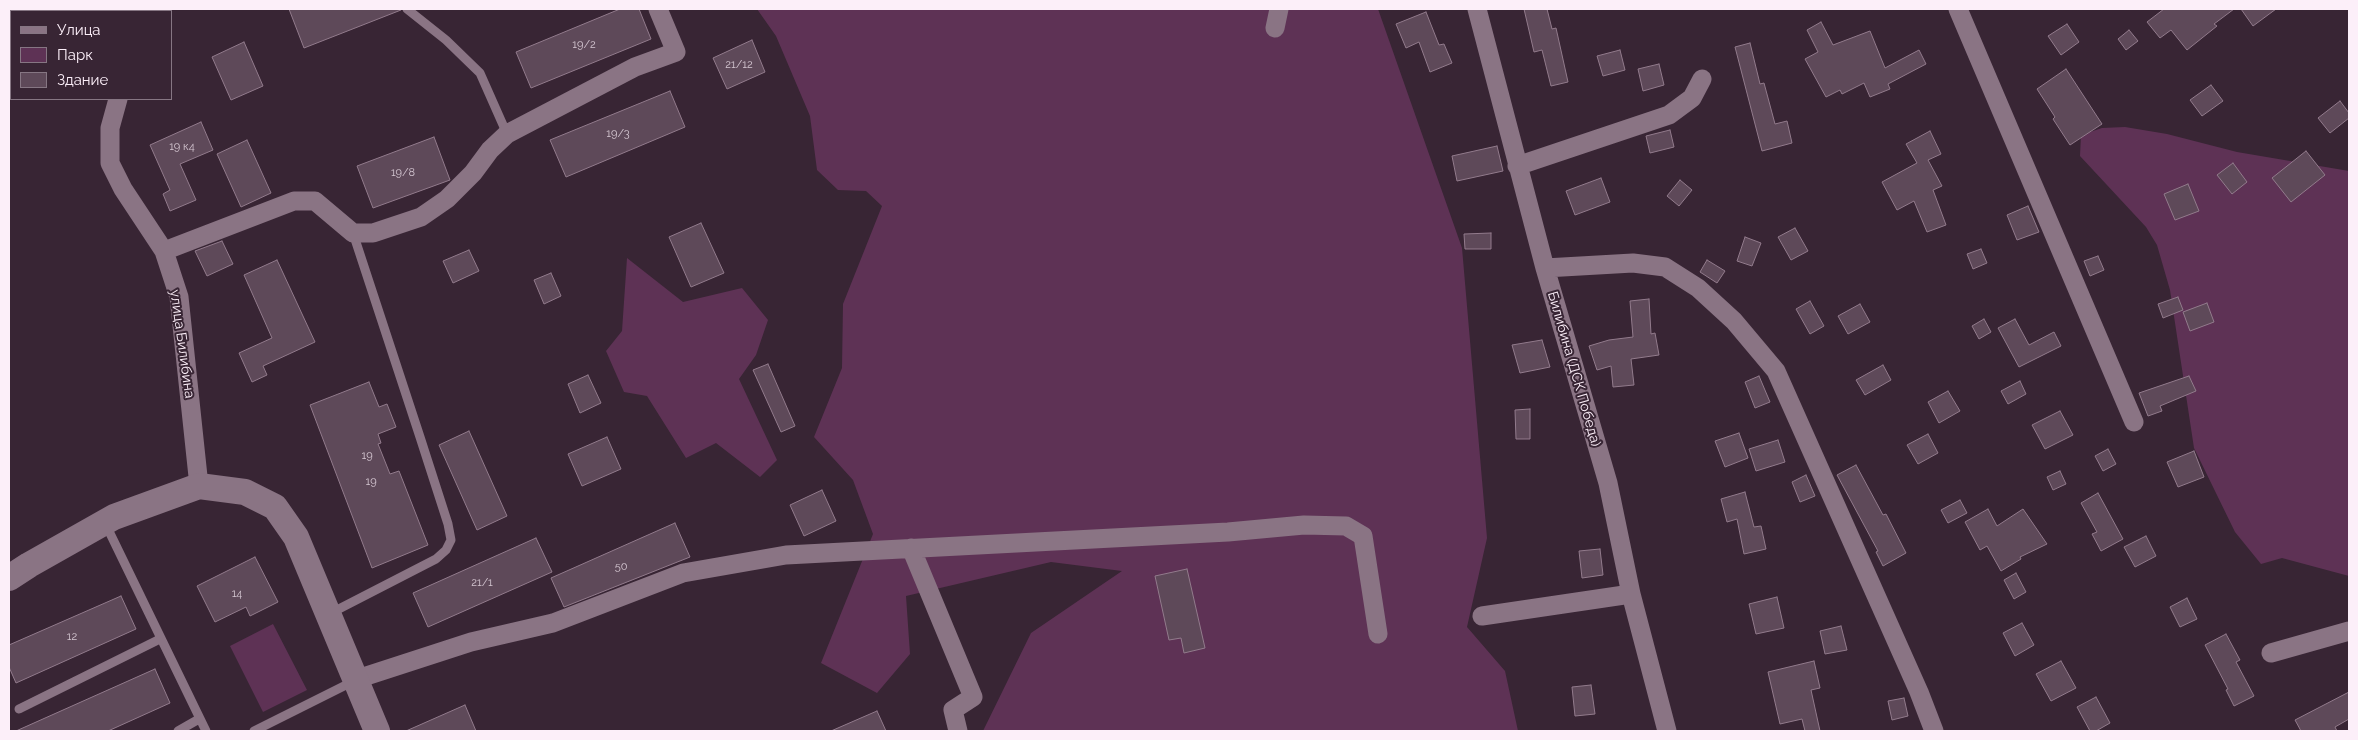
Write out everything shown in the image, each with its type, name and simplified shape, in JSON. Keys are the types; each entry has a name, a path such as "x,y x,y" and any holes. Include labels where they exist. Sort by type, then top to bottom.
{"main road":[{"path":"9,578 104,523 199,486 244,492 275,507 296,537 357,679 377,731"}],"street":[{"path":"164,251 294,201 315,201 353,233 373,233 421,217 447,199 473,173 490,150 507,134 635,67 676,52 658,9"},
{"path":"1275,28 1279,9"},
{"name":"Билибина (ДСК Победа)","path":"1477,9 1545,268 1608,483 1631,594 1667,731"},
{"path":"1958,9 2134,422"},
{"path":"1517,166 1670,115 1692,98 1702,79"},
{"name":"улица Билибина","path":"118,100 110,128 110,163 123,189 164,251 179,297 199,486"},
{"path":"1545,268 1633,263 1666,267 1698,288 1740,328 1776,370 1919,692 1934,731"},
{"path":"357,679 471,642 553,623 683,573 786,555 1228,532 1304,525 1346,526 1363,536 1378,634"},
{"path":"911,548 973,698 953,710 958,731"},
{"path":"1482,616 1631,594"},
{"path":"2271,653 2349,631"}],"lane":[{"path":"406,9 446,40 480,73 507,134"},
{"path":"328,614 436,559 446,550 451,540 448,524 353,233"},
{"path":"104,523 206,731"},
{"path":"19,709 160,639"},
{"path":"254,731 357,679"},
{"path":"178,731 199,719"}],"green space":[{"path":"757,9 1378,9 1462,248 1487,538 1467,627 1505,671 1518,731 983,731 1031,633 1122,571 1051,562 906,596 910,654 877,693 821,663 873,534 853,480 814,437 842,368 843,304 882,206 866,191 838,190 817,170 810,116 776,36"},
{"path":"2125,127 2167,134 2237,152 2349,171 2349,576 2282,558 2261,564 2235,532 2194,448 2170,290 2157,245 2146,227 2080,156 2081,135 2102,128"},
{"path":"627,258 683,302 742,288 768,320 756,355 739,379 777,460 760,477 716,443 686,458 647,396 624,392 606,351 622,331"},
{"path":"273,624 307,690 263,712 230,646"}],"building":[{"path":"289,9 401,9 401,10 304,48"},
{"path":"620,9 639,9 651,39 531,88 516,52"},
{"path":"1524,9 1547,9 1552,29 1556,28 1568,82 1551,86 1542,50 1534,52"},
{"path":"2164,9 2234,9 2214,24 2217,26 2187,50 2171,30 2160,38 2147,22"},
{"path":"2241,9 2276,9 2253,26"},
{"path":"1426,12 1439,45 1444,44 1452,63 1430,72 1419,42 1406,48 1396,24"},
{"path":"1821,22 1833,45 1870,31 1885,68 1919,50 1926,64 1888,84 1890,89 1870,97 1864,83 1842,94 1840,90 1826,97 1805,59 1818,52 1807,30"},
{"path":"2067,24 2079,42 2061,55 2048,36"},
{"path":"2129,30 2138,41 2126,50 2118,39"},
{"path":"752,40 765,72 727,89 713,58"},
{"path":"244,42 263,86 231,100 212,57"},
{"path":"1750,43 1760,84 1764,83 1775,124 1787,121 1792,143 1762,151 1735,47"},
{"path":"1620,50 1625,70 1603,76 1597,56"},
{"path":"1659,64 1664,85 1643,91 1638,69"},
{"path":"2066,69 2102,124 2070,145 2037,89"},
{"path":"2211,85 2223,101 2202,116 2190,100"},
{"path":"670,91 685,127 566,177 550,140"},
{"path":"2340,101 2349,113 2349,118 2330,133 2318,118"},
{"path":"201,122 213,150 180,164 196,200 170,211 163,194 170,190 150,145"},
{"path":"1670,130 1674,147 1650,153 1646,136"},
{"path":"1930,131 1941,154 1928,160 1942,186 1933,190 1946,225 1927,232 1914,201 1897,210 1882,182 1917,163 1906,144"},
{"path":"434,137 450,180 373,208 357,166"},
{"path":"247,140 271,193 241,207 217,154"},
{"path":"1497,146 1503,171 1457,181 1452,156"},
{"path":"2306,151 2325,175 2291,202 2272,178"},
{"path":"2233,163 2247,182 2232,194 2217,175"},
{"path":"1601,178 1610,202 1575,215 1566,191"},
{"path":"1680,180 1692,190 1679,206 1667,196"},
{"path":"2188,184 2199,211 2175,220 2164,194"},
{"path":"2028,206 2039,232 2017,240 2007,215"},
{"path":"701,223 724,273 691,287 669,237"},
{"path":"1795,228 1808,251 1791,260 1778,237"},
{"path":"1491,233 1491,249 1465,249 1464,234"},
{"path":"1745,237 1761,243 1752,266 1737,261"},
{"path":"222,241 233,264 207,276 195,251"},
{"path":"1981,249 1987,263 1973,269 1967,254"},
{"path":"469,250 479,271 453,283 443,261"},
{"path":"2098,256 2104,270 2090,276 2084,261"},
{"path":"277,260 315,342 263,366 267,375 252,382 239,353 272,338 244,275"},
{"path":"1707,260 1725,271 1717,283 1700,272"},
{"path":"551,273 561,296 544,304 534,280"},
{"path":"2178,297 2183,310 2163,318 2158,304"},
{"path":"1649,299 1651,334 1655,333 1659,355 1631,359 1634,385 1613,387 1611,366 1597,370 1589,346 1609,340 1633,337 1630,301"},
{"path":"1810,301 1824,326 1810,334 1796,309"},
{"path":"2207,303 2214,322 2190,331 2183,312"},
{"path":"1860,304 1870,322 1848,334 1838,316"},
{"path":"1984,319 1991,332 1979,339 1972,326"},
{"path":"2015,319 2029,345 2054,332 2061,346 2019,367 1998,328"},
{"path":"1542,340 1550,367 1520,373 1512,345"},
{"path":"768,364 795,426 781,432 753,370"},
{"path":"1883,365 1891,380 1865,395 1856,380"},
{"path":"588,375 601,403 580,413 568,384"},
{"path":"1759,376 1770,402 1755,408 1745,382"},
{"path":"2189,376 2196,391 2160,406 2162,411 2148,416 2139,393"},
{"path":"2020,381 2026,394 2008,404 2001,391"},
{"path":"369,382 379,407 387,404 396,427 378,434 381,443 378,444 390,474 399,471 428,545 372,568 310,405"},
{"path":"1948,391 1960,411 1939,423 1928,402"},
{"path":"1530,409 1530,439 1516,439 1515,410"},
{"path":"2060,411 2073,435 2045,449 2032,425"},
{"path":"469,431 507,516 477,530 439,445"},
{"path":"1739,433 1748,458 1725,467 1715,441"},
{"path":"1928,434 1938,453 1918,464 1907,445"},
{"path":"607,437 621,469 582,486 568,454"},
{"path":"1778,440 1785,462 1756,471 1749,449"},
{"path":"2108,449 2116,464 2103,471 2095,456"},
{"path":"2194,451 2204,477 2178,487 2167,462"},
{"path":"1856,465 1883,515 1886,514 1906,553 1883,566 1876,552 1878,551 1837,475"},
{"path":"2060,471 2066,484 2053,490 2047,477"},
{"path":"1806,475 1815,496 1800,502 1792,482"},
{"path":"822,490 836,521 804,536 790,505"},
{"path":"1745,492 1754,527 1761,526 1766,549 1744,554 1737,519 1727,522 1721,499"},
{"path":"2098,493 2123,539 2101,551 2092,534 2097,532 2081,503"},
{"path":"1960,500 1967,513 1948,523 1941,510"},
{"path":"1988,509 1997,526 2023,509 2047,544 2020,557 2021,559 2001,571 1987,546 1980,550 1965,522"},
{"path":"675,523 690,557 564,607 551,578"},
{"path":"2146,536 2156,556 2135,567 2124,547"},
{"path":"536,538 552,572 428,627 413,593"},
{"path":"1600,549 1603,575 1582,578 1579,551"},
{"path":"255,557 278,602 250,616 246,607 215,622 197,586"},
{"path":"1187,569 1205,648 1184,653 1181,638 1169,640 1155,576"},
{"path":"2016,573 2026,592 2014,599 2004,580"},
{"path":"121,596 136,629 16,683 9,667 9,645"},
{"path":"1777,597 1784,628 1756,634 1749,604"},
{"path":"2187,598 2197,619 2180,627 2170,607"},
{"path":"2022,623 2034,645 2015,656 2003,633"},
{"path":"1841,626 1847,650 1825,654 1820,631"},
{"path":"2226,634 2240,660 2236,662 2254,696 2234,706 2226,690 2228,689 2205,645"},
{"path":"1814,661 1820,688 1811,690 1820,731 1805,731 1802,719 1780,724 1768,672"},
{"path":"2061,661 2076,688 2051,701 2036,674"},
{"path":"155,669 170,703 108,731 16,731"},
{"path":"1591,685 1595,714 1575,716 1572,687"},
{"path":"2349,692 2349,719 2335,727 2337,731 2301,731 2295,720"},
{"path":"2096,697 2110,723 2096,731 2090,731 2077,707"},
{"path":"1904,698 1908,716 1892,720 1888,701"},
{"path":"465,705 476,731 406,731"},
{"path":"877,711 886,731 831,731"}]}
